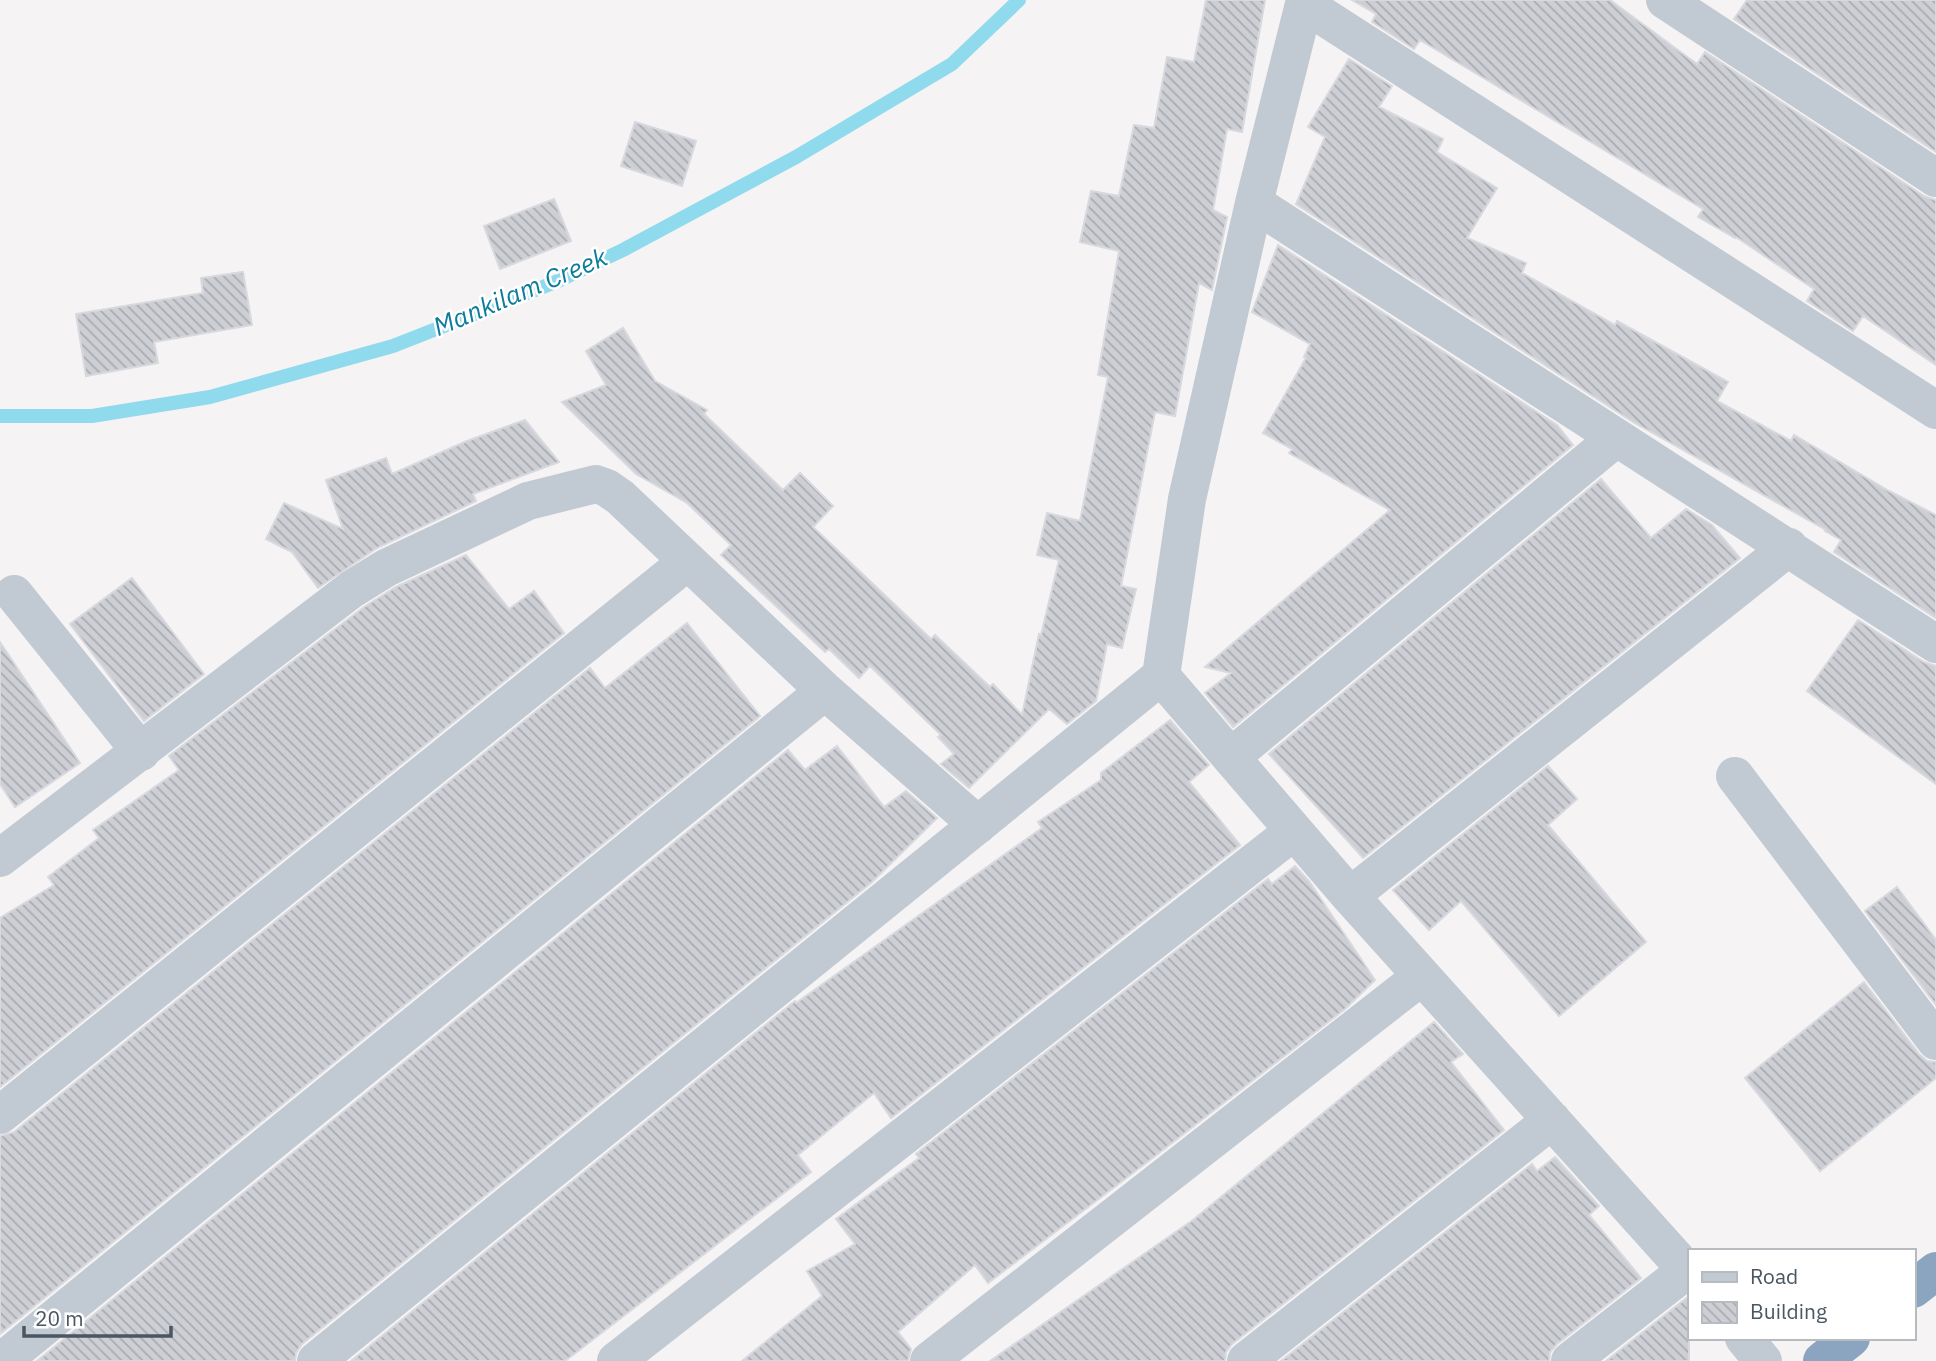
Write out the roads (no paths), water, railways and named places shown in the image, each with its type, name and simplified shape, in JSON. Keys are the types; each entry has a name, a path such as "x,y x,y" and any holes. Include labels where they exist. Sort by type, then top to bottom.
{"highway":[{"path":"1915,1287 1936,1271"}],"street":[{"path":"1665,0 1936,178"},
{"path":"316,1361 1161,676 1187,499 1254,203 1304,2 1936,410"},
{"path":"1254,203 1936,644"},
{"path":"1231,757 1616,438"},
{"path":"7,839 141,752 352,589 386,568 528,501 596,484 620,497 825,691 978,825"},
{"path":"1350,895 1789,547"},
{"path":"0,1115 687,562"},
{"path":"15,594 141,752"},
{"path":"1161,676 1350,895 1688,1272 1570,1361"},
{"path":"2,1361 825,691"},
{"path":"1735,776 1936,1041"},
{"path":"616,1361 1294,831"},
{"path":"929,1361 1422,976"},
{"path":"1246,1361 1552,1120"},
{"path":"1746,1340 1763,1361"}],"waterway":[{"name":"Mankilam Creek","path":"0,416 92,416 210,397 393,346 558,281 623,250 796,157 952,64 1019,0"}]}
